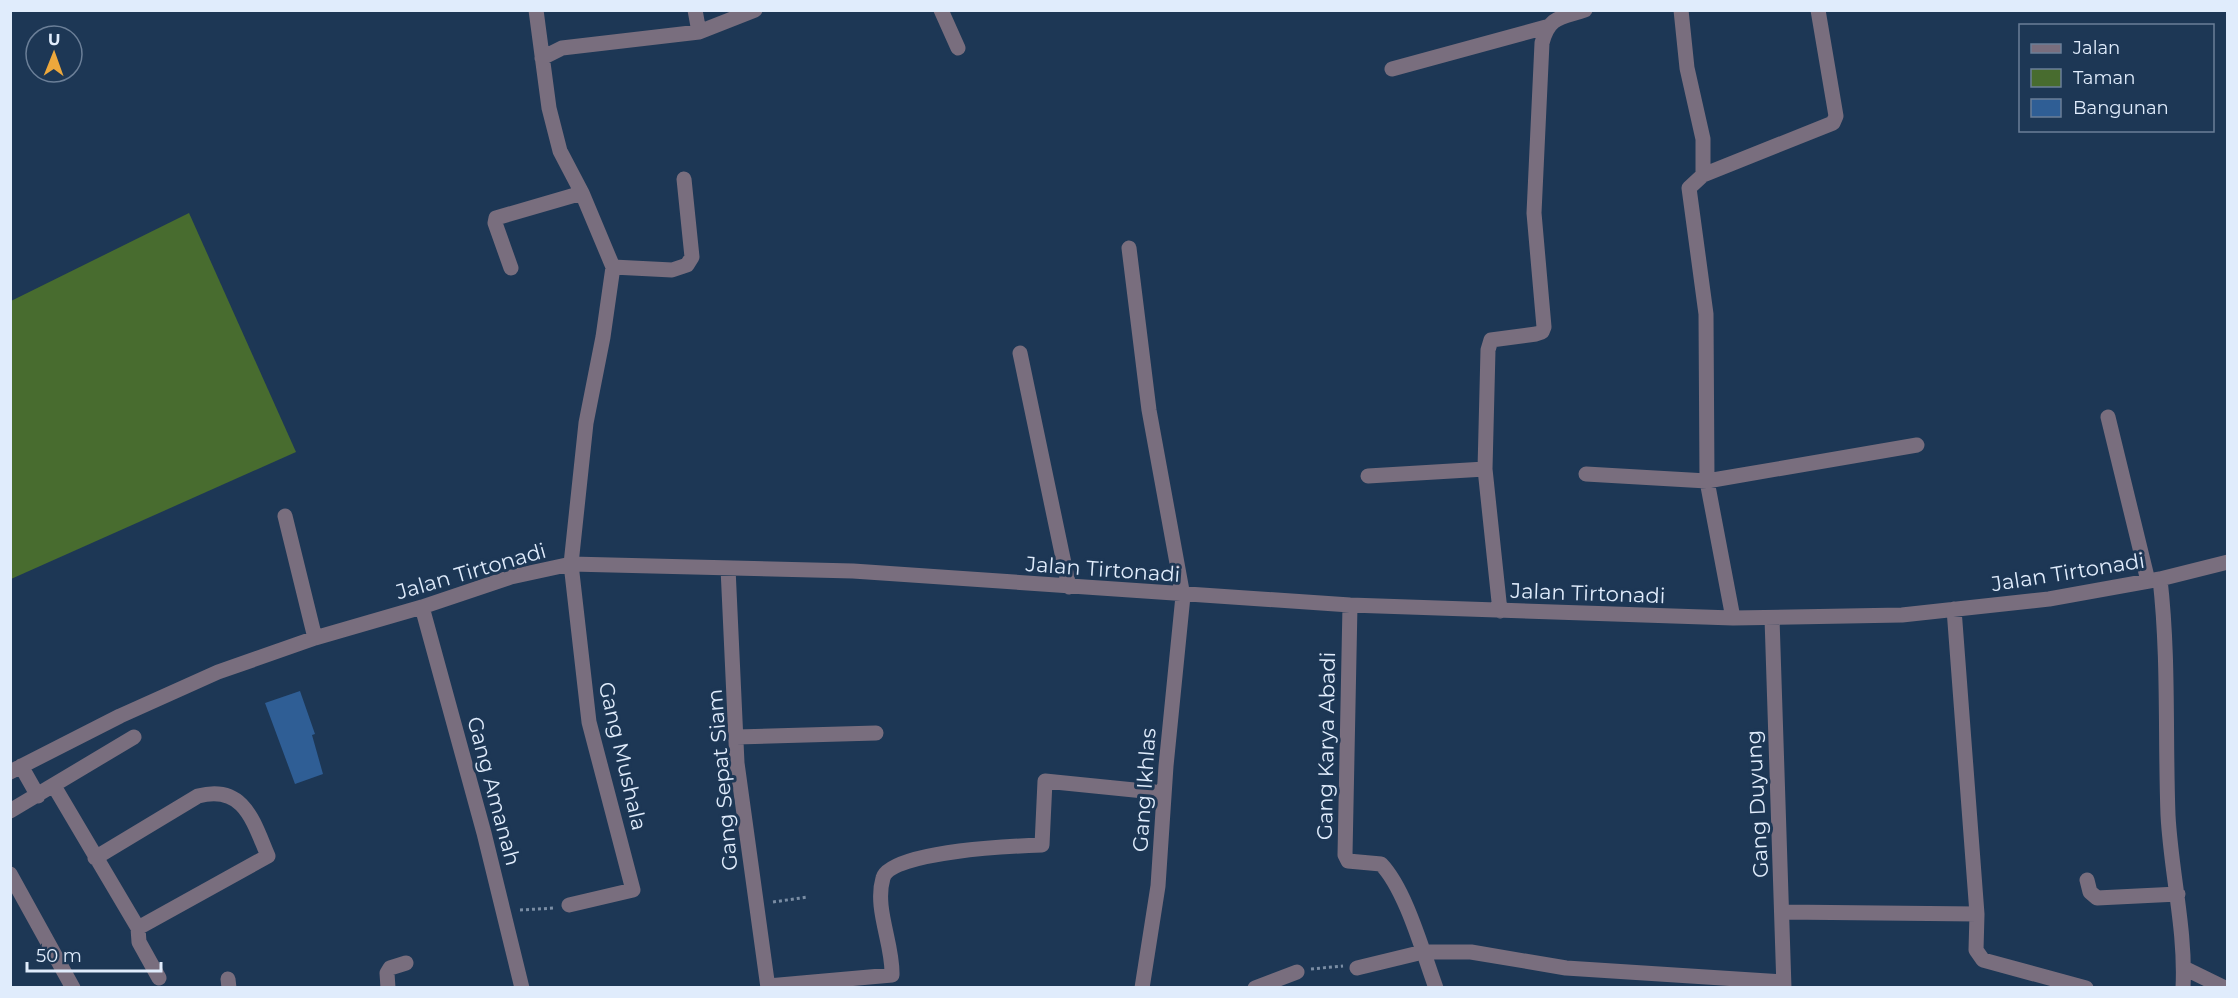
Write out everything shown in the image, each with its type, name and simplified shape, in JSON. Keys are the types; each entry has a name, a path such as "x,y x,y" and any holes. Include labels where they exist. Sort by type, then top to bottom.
{"street":[{"path":"536,10 549,108 560,152 582,192 613,267 603,337 586,423 571,564"},
{"path":"695,10 699,32"},
{"path":"542,58 562,48 699,32 755,10"},
{"path":"941,10 958,48"},
{"path":"1392,69 1546,27 1555,19 1585,10"},
{"path":"1681,10 1687,68 1703,139 1702,175"},
{"path":"1733,618 1707,481 1706,314 1689,188 1702,175 1833,123 1836,116 1818,10"},
{"path":"1500,611 1485,469 1489,345 1491,340 1536,334 1542,332 1544,327 1534,213 1542,43 1546,27"},
{"path":"613,267 672,270 687,265 692,257 684,179"},
{"path":"511,268 495,223 496,218 582,192"},
{"name":"Gang Ikhlas","path":"1129,248 1149,410 1183,596 1164,793 1158,886 1142,987"},
{"path":"1020,353 1069,587"},
{"path":"2108,417 2166,629 2168,818 2178,894 2184,968 2183,987"},
{"path":"1586,474 1707,481 1917,444"},
{"path":"1368,477 1485,469"},
{"path":"285,516 315,638"},
{"name":"Jalan Tirtonadi","path":"16,769 120,716 218,672 315,638 422,607 510,577 571,564 853,571 1183,596 1350,605 1772,618 1902,615 2049,599 2154,580 2228,562"},
{"name":"Gang Mushala","path":"569,905 633,890 589,722 571,564"},
{"name":"Gang Sepat Siam","path":"728,568 737,764 768,987"},
{"name":"Gang Karya Abadi","path":"1350,605 1345,855 1348,861 1381,864 1389,872 1436,987"},
{"name":"Gang Amanah","path":"422,607 522,987"},
{"path":"1954,609 1977,914 1976,950 1983,960 2086,987"},
{"name":"Gang Duyung","path":"1772,618 1773,719 1784,912 1783,985"},
{"path":"736,737 876,733"},
{"path":"10,811 134,737"},
{"path":"16,769 38,796"},
{"path":"768,987 892,975 882,909 883,878 886,870 900,863 928,857 994,847 1042,844 1045,781 1164,793"},
{"path":"54,786 138,928 139,942 159,978"},
{"path":"95,858 198,796 212,792 229,795 242,805 254,823 268,856 138,928"},
{"path":"10,874 16,899 73,987"},
{"path":"2087,880 2090,892 2097,898 2178,894"},
{"path":"1784,912 1977,914"},
{"path":"1357,968 1423,952 1471,952 1566,968 1783,985"},
{"path":"388,987 387,973 390,968 406,963"},
{"path":"2184,968 2225,987"},
{"path":"1256,987 1297,972"}],"path":[{"path":"757,905 808,897"},
{"path":"503,910 533,910 569,905"},
{"path":"1297,972 1328,966 1357,968"}],"green space":[{"path":"189,213 296,452 11,579 11,301"}],"building":[{"path":"300,691 315,734 312,735 323,774 295,784 265,703"}]}
